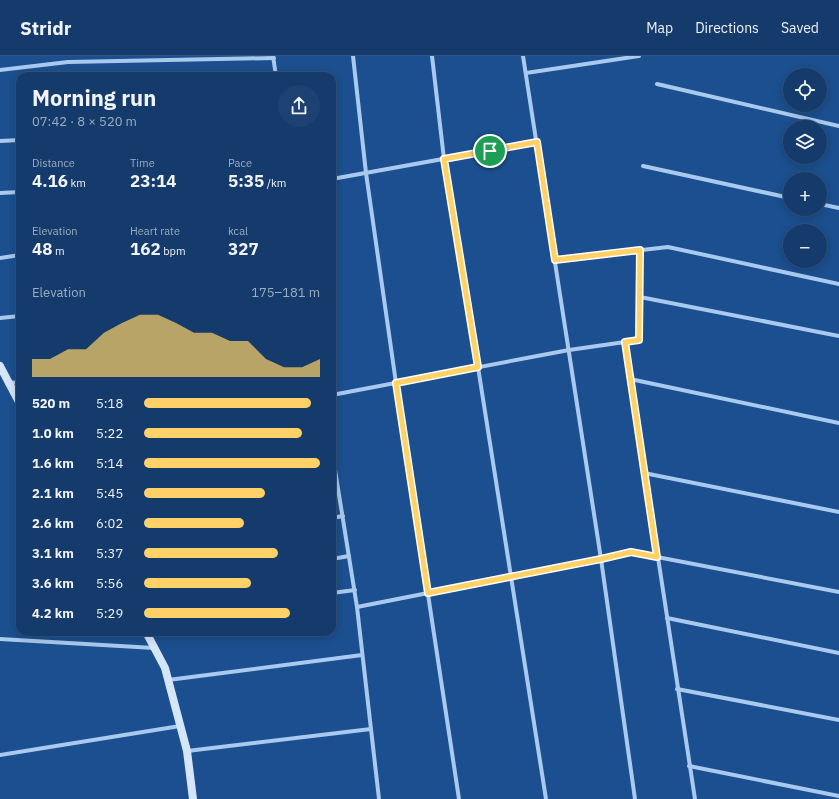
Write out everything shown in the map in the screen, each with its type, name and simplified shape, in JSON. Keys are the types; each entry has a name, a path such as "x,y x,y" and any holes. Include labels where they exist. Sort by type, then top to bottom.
{"street":[{"path":"353,56 366,173 459,799"},
{"path":"432,56 444,159 546,799"},
{"path":"523,56 601,559 634,799"},
{"path":"526,73 639,56"},
{"path":"0,70 68,62 273,57 275,72"},
{"path":"657,84 839,126"},
{"path":"0,142 16,140"},
{"path":"336,178 537,142"},
{"path":"643,166 783,196"},
{"path":"0,194 16,192"},
{"path":"827,205 839,208"},
{"path":"555,260 668,247 839,284"},
{"path":"336,394 569,350 639,340 640,250"},
{"path":"0,258 16,256"},
{"path":"640,297 839,336"},
{"path":"0,318 16,316"},
{"path":"625,342 695,799"},
{"path":"0,366 16,396"},
{"path":"630,379 839,423"},
{"path":"9,383 16,382"},
{"path":"644,473 839,512"},
{"path":"336,483 355,590 379,799"},
{"path":"336,517 343,516"},
{"path":"357,607 631,552 839,592"},
{"path":"336,558 349,556"},
{"path":"336,592 355,590"},
{"path":"667,618 839,653"},
{"path":"148,636 165,668 187,751 193,799"},
{"path":"0,640 154,648"},
{"path":"168,680 362,654"},
{"path":"678,689 839,720"},
{"path":"0,755 180,726"},
{"path":"187,751 371,729"},
{"path":"689,766 839,796"}],"route":[{"path":"537,142 555,260 640,250 639,340 625,342 657,557 631,552 428,593 396,383 478,367 444,159 490,151 537,142"}]}
